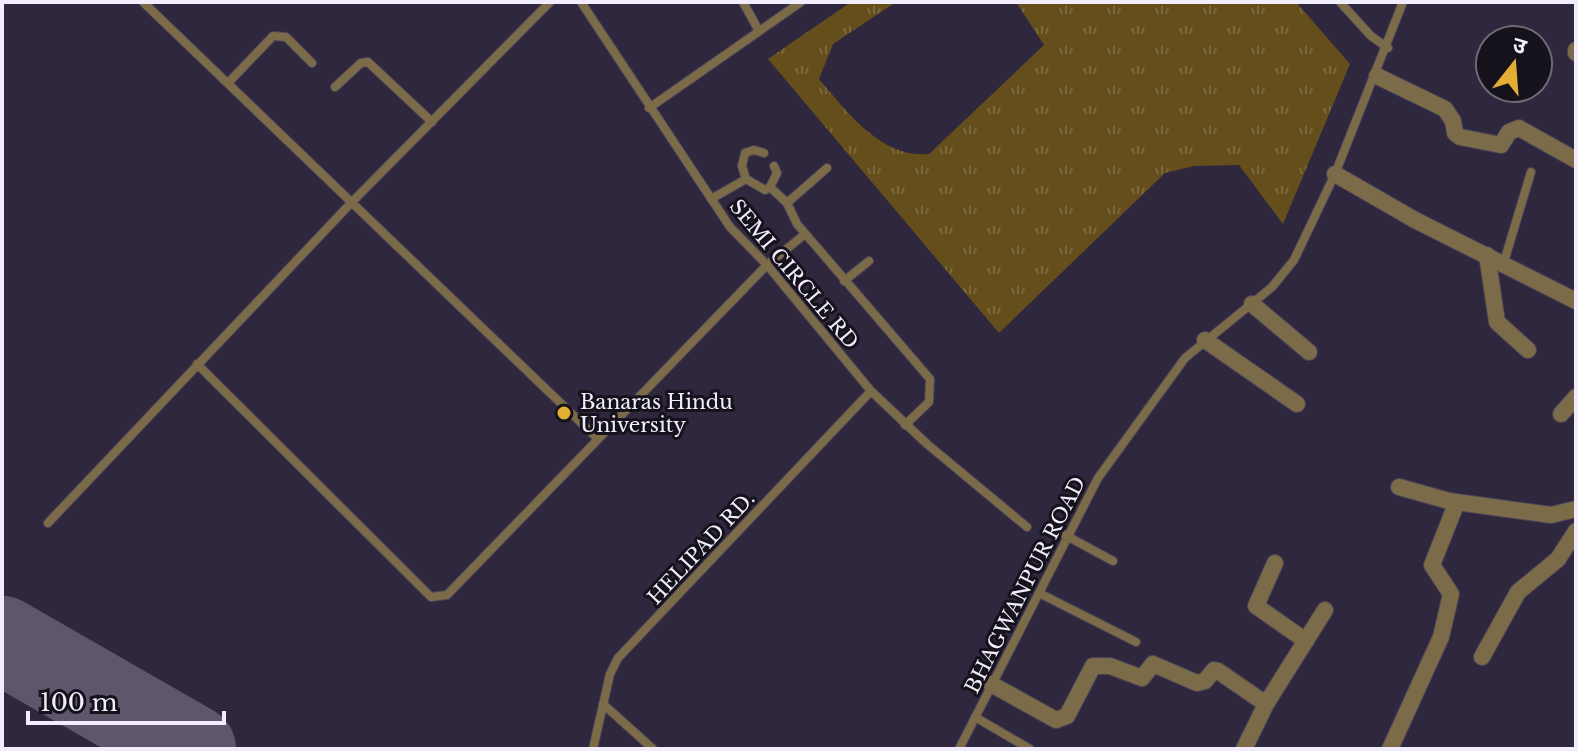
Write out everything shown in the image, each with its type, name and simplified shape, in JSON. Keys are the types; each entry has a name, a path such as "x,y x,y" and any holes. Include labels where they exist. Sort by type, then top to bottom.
{"street":[{"path":"1377,76 1445,109 1453,121 1455,133 1460,137 1501,145 1509,132 1519,128 1576,160"},
{"path":"1335,174 1415,220 1504,262 1576,301"},
{"path":"1487,255 1497,322 1528,350"},
{"path":"1252,304 1309,352"},
{"path":"1205,340 1297,404"},
{"path":"1561,414 1576,397"},
{"path":"1399,487 1457,502 1551,515 1576,509"},
{"path":"1390,749 1441,637 1451,594 1432,565 1457,502"},
{"path":"1482,657 1518,592 1558,559 1576,531"},
{"path":"1275,563 1256,606 1306,641"},
{"path":"1244,749 1266,704 1325,610"},
{"path":"991,684 1056,720 1067,716 1093,666 1110,666 1142,678 1153,664 1197,683 1205,681 1214,670 1218,671 1266,704"}],"lane":[{"path":"143,2 598,439"},
{"path":"48,523 351,203 550,2"},
{"name":"SEMI CIRCLE RD","path":"581,2 730,227 767,265 871,391 905,425 1027,527"},
{"path":"743,2 759,31"},
{"path":"649,108 801,2"},
{"path":"1340,2 1371,36 1388,48"},
{"name":"BHAGWANPUR ROAD","path":"959,749 1039,593 1065,535 1098,478 1185,358 1252,304 1284,275 1294,260 1377,76 1403,2"},
{"path":"229,82 273,36 286,37 312,63"},
{"path":"335,87 361,63 368,62 432,122"},
{"path":"764,153 754,150 745,153 742,166 746,179 765,190 777,173 774,166"},
{"path":"787,203 827,168"},
{"path":"1504,262 1531,172"},
{"path":"711,199 746,179"},
{"path":"770,187 787,203 805,234 844,281 930,379 929,402 905,425"},
{"path":"197,364 431,597 438,599 447,595 767,265 805,234"},
{"path":"844,281 869,261"},
{"name":"HELIPAD RD.","path":"593,749 618,658 871,391"},
{"path":"1065,535 1113,561"},
{"path":"1039,593 1136,642"},
{"path":"603,704 653,749"},
{"path":"975,717 1030,749"}],"green space":[{"path":"851,2 896,2 833,44 819,79 867,131 896,149 912,154 929,154 1044,45 1016,2 1296,2 1350,64 1283,224 1239,165 1194,166 1165,173 999,333 768,59"}],"runway":[{"path":"2,640 192,749"}],"place":[{"name":"Banaras Hindu University","path":"564,413"}]}
